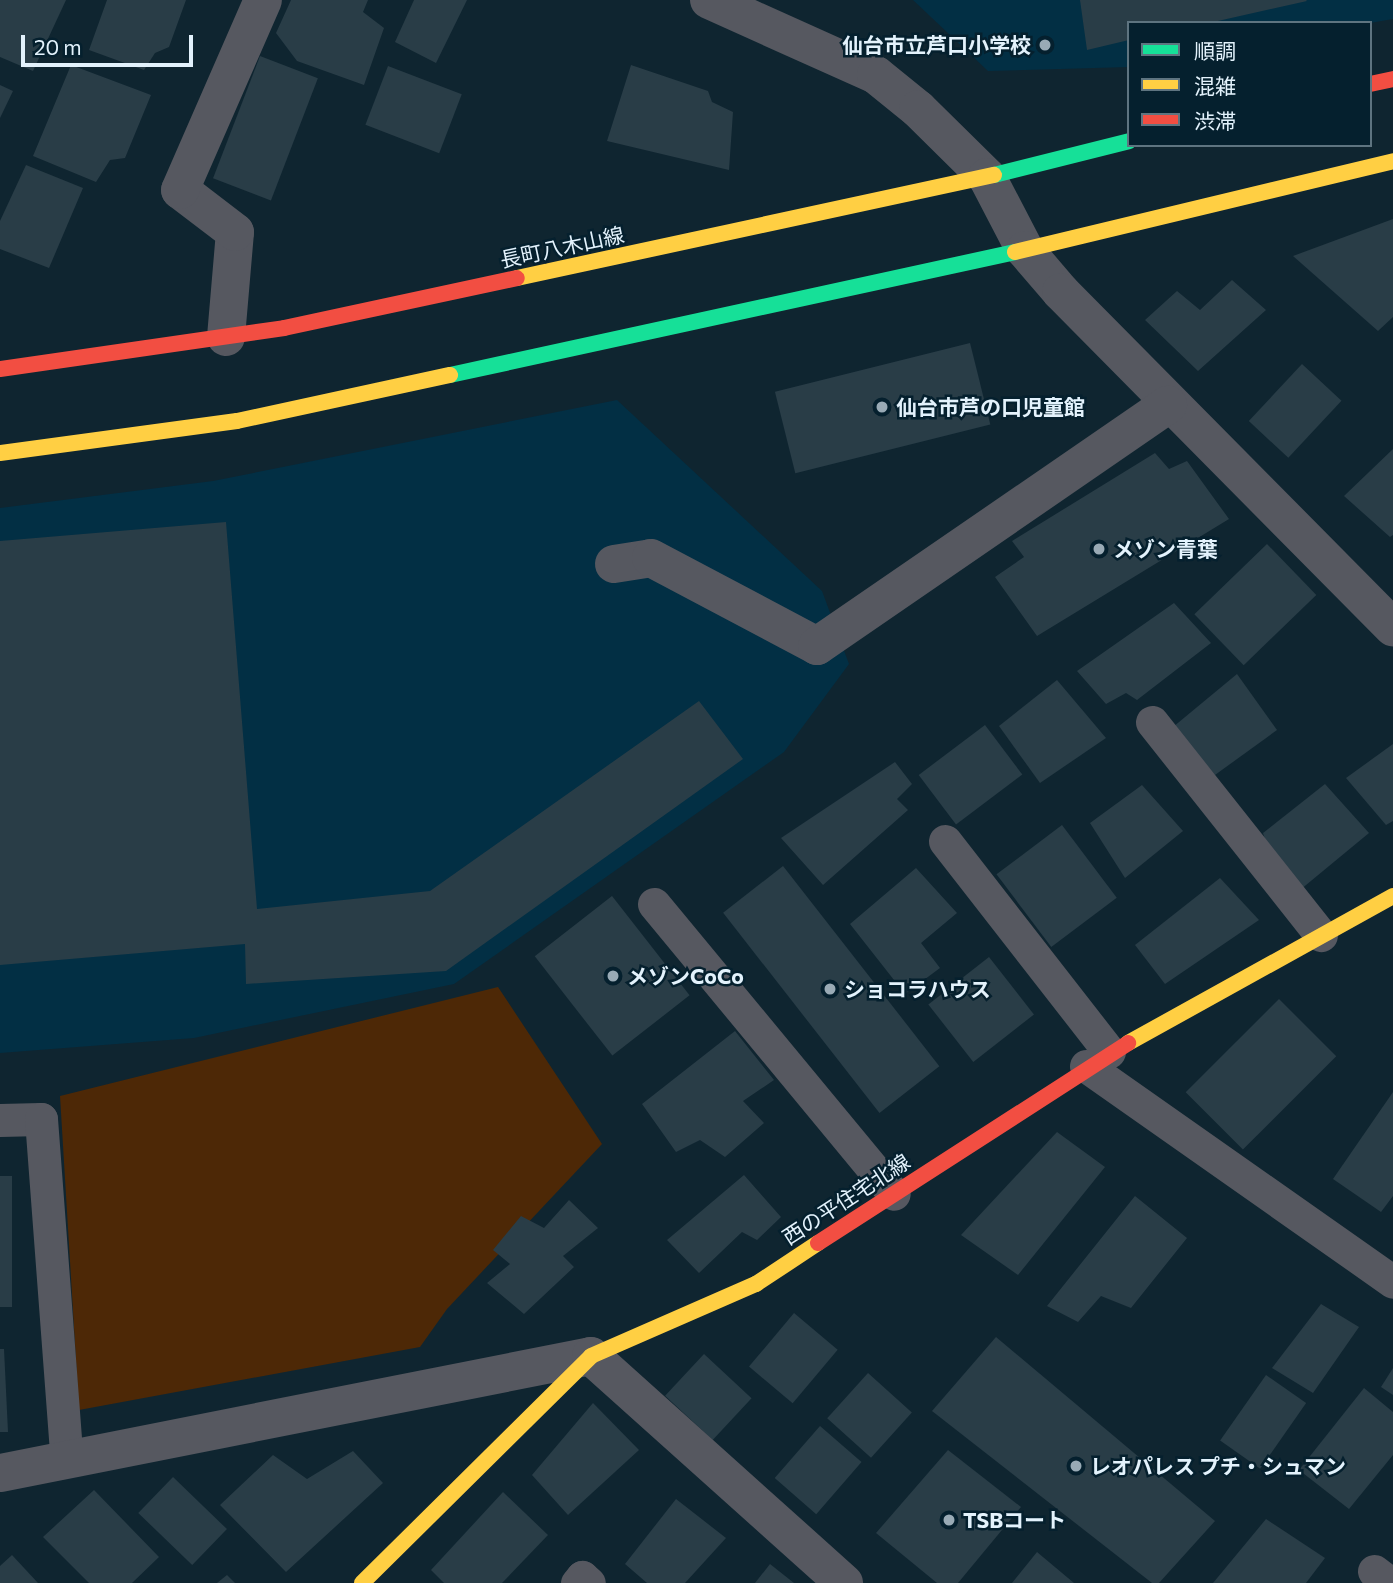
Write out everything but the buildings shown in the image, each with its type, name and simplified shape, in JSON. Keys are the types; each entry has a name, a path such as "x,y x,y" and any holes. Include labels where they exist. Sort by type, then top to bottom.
{"street":[{"path":"226,337 235,232 180,190 263,0"},
{"path":"709,0 752,8 876,75 988,177 1024,250 1168,405 1393,628"},
{"path":"1372,84 1393,79"},
{"name":"長町八木山線","path":"0,369 226,337 988,177 1127,142"},
{"path":"0,453 237,421 1024,250 1393,160"},
{"path":"614,564 650,558 817,646 1168,405"},
{"name":"西の平住宅北線","path":"362,1583 591,1356 756,1284 1097,1059 1393,896"},
{"path":"0,1473 591,1356 844,1583"}],"lane":[{"path":"1153,722 1321,935"},
{"path":"945,841 1097,1059 1393,1282"},
{"path":"654,904 894,1194"},
{"path":"0,1120 41,1119 67,1461"},
{"path":"577,1583 582,1577 589,1583"}],"shaded area":[{"name":"仙台市立芦口小学校","path":"913,0 1393,0 1393,19 1372,23 1127,21 1127,67 988,71"},
{"path":"617,400 822,591 849,664 784,752 454,984 194,1038 0,1053 0,508 213,481"},
{"path":"498,987 602,1144 447,1309 420,1347 79,1410 60,1096"}],"traffic: fast":[{"path":"994,175 1127,142"},
{"path":"450,375 1015,252"}],"traffic: slow":[{"path":"1015,252 1393,161"},
{"path":"517,278 994,175"},
{"path":"0,453 237,421 450,375"},
{"path":"1128,1043 1393,896"},
{"path":"362,1583 591,1356 756,1284 818,1243"}],"traffic: jam":[{"path":"1372,84 1393,79"},
{"path":"0,369 284,328 517,278"},
{"path":"818,1243 1128,1043"}],"place":[{"name":"仙台市立芦口小学校","path":"1045,45"},
{"name":"仙台市芦の口児童館","path":"882,407"},
{"name":"メゾン青葉","path":"1099,549"},
{"name":"メゾンCoCo","path":"613,976"},
{"name":"ショコラハウス","path":"830,989"},
{"name":"レオパレス プチ・シュマン","path":"1076,1466"},
{"name":"TSBコート","path":"949,1520"}]}
